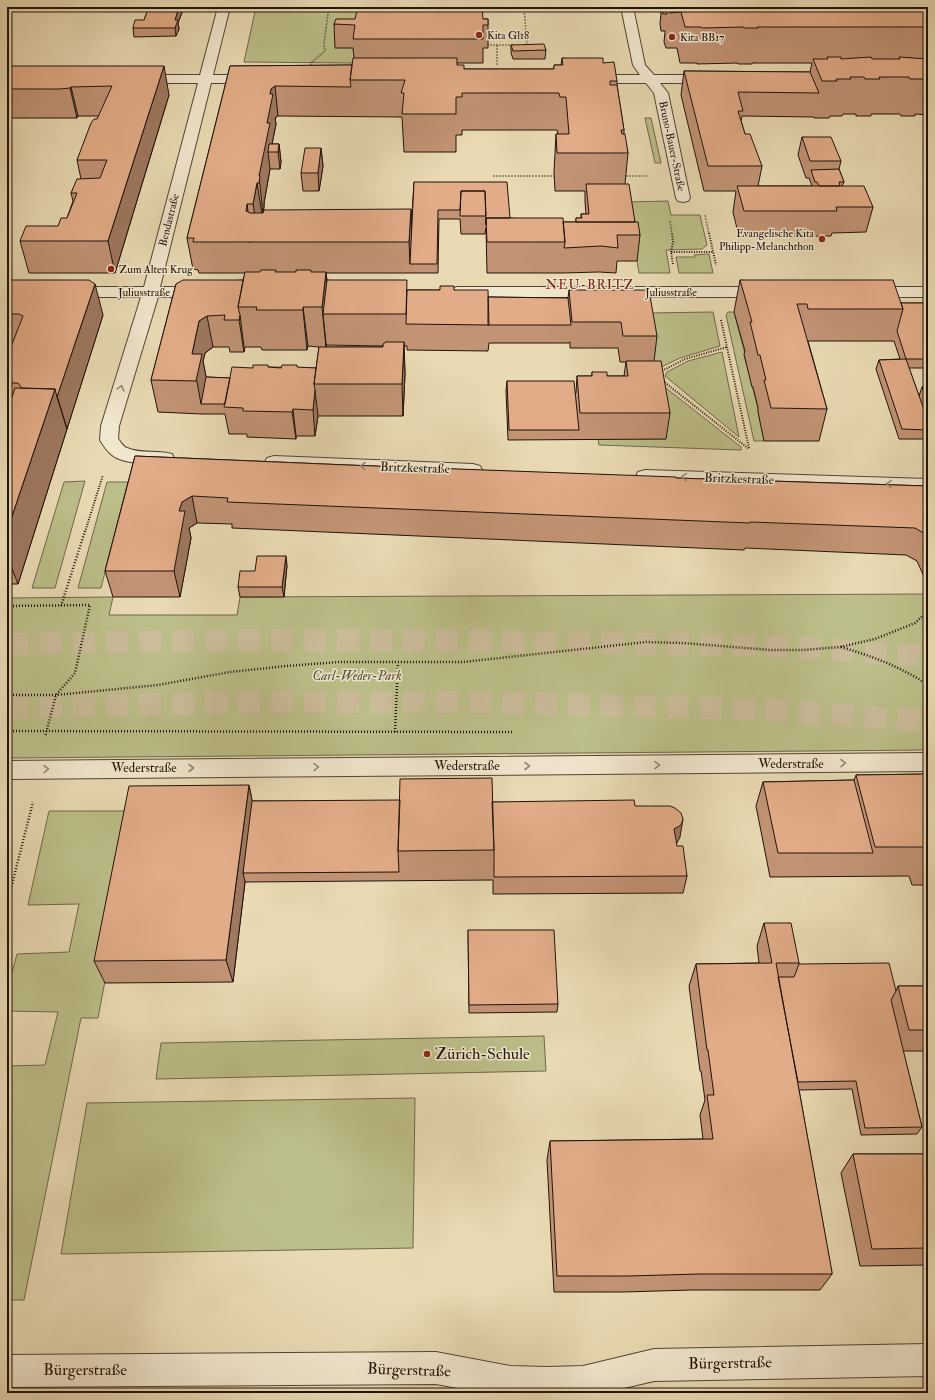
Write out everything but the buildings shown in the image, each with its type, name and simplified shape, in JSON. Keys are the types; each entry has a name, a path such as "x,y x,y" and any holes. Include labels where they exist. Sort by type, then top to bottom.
{"street":[{"name":"Bendastraße","path":"119,452 109,440 110,426 151,292 224,7"},
{"name":"Bruno-Bauer-Straße","path":"627,7 639,66 660,94 683,198"},
{"path":"122,79 308,79"},
{"path":"571,79 724,79"},
{"name":"Juliusstraße","path":"7,292 217,292"},
{"name":"Juliusstraße","path":"441,292 786,292"},
{"path":"849,292 928,292"},
{"path":"119,452 132,456 183,459"},
{"name":"Britzkestraße","path":"260,462 488,470"},
{"name":"Britzkestraße","path":"626,475 928,485"},
{"name":"Wederstraße","path":"7,770 928,762"},
{"name":"Bürgerstraße","path":"7,1371 436,1368 510,1382 548,1383 583,1382 654,1365 928,1360"}],"path":[{"path":"308,79 311,63 325,51 323,43 330,7"},
{"path":"488,45 527,45 524,7"},
{"path":"497,45 497,65"},
{"path":"493,176 554,176"},
{"path":"622,176 652,176"},
{"path":"704,214 718,270"},
{"path":"674,270 671,252 713,252"},
{"path":"720,319 750,455"},
{"path":"655,374 685,359 727,348"},
{"path":"662,379 749,449"},
{"path":"61,606 100,483 107,466 119,452"},
{"path":"7,606 90,605 75,673 56,695 43,743"},
{"path":"7,695 56,695 158,685 230,672 286,666 340,662 463,662 646,642 683,643 771,650 803,650 840,647 881,637 915,623 928,611"},
{"path":"840,647 877,657 898,666 928,685"},
{"path":"395,732 398,663"},
{"path":"7,731 514,732"},
{"path":"7,904 33,802"}],"green space":[{"path":"256,7 362,7 360,28 335,47 356,48 354,63 244,62"},
{"path":"464,7 595,7 596,11 464,11"},
{"path":"645,118 651,118 661,163 655,163"},
{"path":"668,201 671,215 700,215 707,245 702,249 666,250 670,273 639,273 627,202"},
{"path":"709,254 713,273 679,273 676,257 695,257 694,255"},
{"path":"713,312 720,346 680,358 655,370 646,313"},
{"path":"728,312 734,312 759,412 764,441 754,441 726,315"},
{"path":"722,352 739,437 665,376 667,372 688,361"},
{"path":"657,381 741,447 741,450 599,445 598,439 666,439"},
{"path":"85,481 55,588 32,588 64,482"},
{"path":"107,482 128,482 101,588 78,588"},
{"name":"Carl-Weder-Park","path":"928,594 928,750 7,758 7,598 113,597 109,615 237,615 240,597"},
{"path":"49,811 137,811 98,1018 81,1018 24,1300 7,1300 7,1066 45,1065 58,1012 7,1011 7,992 17,954 69,952 79,904 28,905"},
{"path":"544,1036 546,1071 156,1079 161,1043"},
{"path":"415,1098 413,1248 61,1254 87,1103"}],"tunnel":[{"path":"7,644 248,640 478,641 772,646 928,656"},
{"path":"7,708 241,702 483,702 769,710 928,721"}],"place":[{"name":"Kita Gl18","path":"479,35"},
{"name":"Kita BB17","path":"672,37"},
{"name":"Evangelische Kita Philipp-Melanchthon","path":"822,239"},
{"name":"Zum Alten Krug","path":"111,269"},
{"name":"Zürich-Schule","path":"427,1054"}],"district":[{"name":"NEU-BRITZ","path":"590,285"}]}
